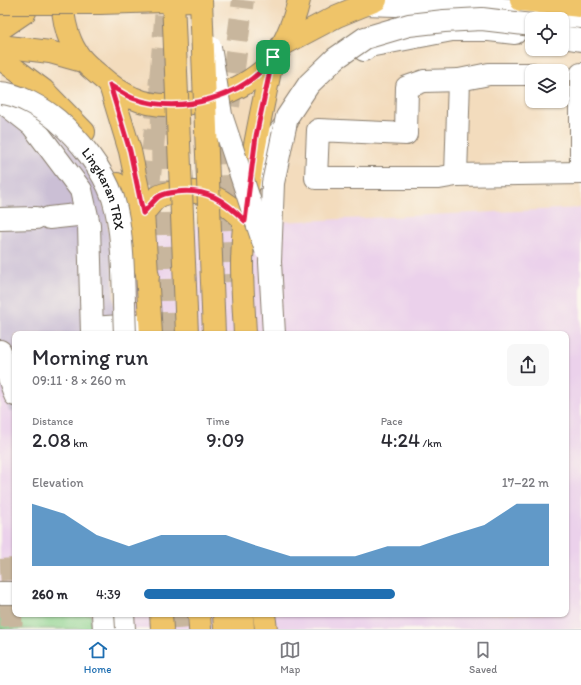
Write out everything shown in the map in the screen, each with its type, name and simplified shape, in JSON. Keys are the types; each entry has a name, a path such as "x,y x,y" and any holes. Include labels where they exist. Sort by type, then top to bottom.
{"main road":[{"path":"0,29 25,12 30,0"},
{"path":"62,0 64,19 70,41 82,61 110,85 134,98 170,105 192,104 228,92 244,84 265,69 278,51 294,21 299,0"},
{"path":"173,0 187,331"},
{"path":"0,3 100,3 195,0"},
{"path":"202,0 214,331"},
{"path":"521,0 581,6"},
{"path":"245,331 242,264 245,221 256,136 278,51 337,16 370,2"},
{"path":"0,46 50,52 82,61"},
{"path":"0,58 43,90 96,146 121,191 148,276"},
{"path":"110,85 130,151 143,213 150,329"},
{"path":"143,213 158,197 164,194 186,191 205,193 220,198 245,221"},
{"path":"161,617 162,629"},
{"path":"199,617 200,629"},
{"path":"224,617 225,629"},
{"path":"242,617 243,629"}],"street":[{"path":"202,0 221,115 270,262"},
{"path":"370,2 424,6 491,8 581,17"},
{"path":"424,6 452,30"},
{"path":"274,331 270,262 273,183 287,117 309,84 336,58 365,38 409,25 482,19 525,24"},
{"path":"569,28 581,29"},
{"path":"249,190 263,155 284,126 324,79 369,46 452,30 489,30 525,33"},
{"path":"569,38 581,40"},
{"path":"525,74 489,74 458,80 424,81 407,87 406,134 318,130 316,178 439,178 456,175 581,173 581,74 569,74"},
{"path":"456,175 458,80"},
{"name":"Lingkaran TRX","path":"0,93 25,101 48,112 68,129 100,172 112,198 119,233 125,331"},
{"path":"0,100 10,116 32,125 81,190 89,225 92,331 150,329"},
{"path":"0,219 42,218 86,214"},
{"path":"0,344 12,344"},
{"path":"0,351 12,386"},
{"path":"0,593 12,593"},
{"path":"103,617 104,629"},
{"path":"113,617 113,629"},
{"path":"123,617 124,629"}],"shaded area":[{"path":"0,95 51,122 95,177 107,216 113,273 115,331 12,331 12,412 9,412 0,380"},
{"path":"581,208 581,629 0,629 0,380 9,411 12,412 12,617 569,617 569,331 123,331 129,229"}],"green space":[{"path":"0,605 12,605 12,617 91,617 91,629 0,629"}],"tunnel":[{"path":"229,106 243,0"},
{"path":"165,331 161,69 166,8"},
{"path":"149,217 149,186 161,69"},
{"path":"227,142 233,282"},
{"path":"0,570 12,569"},
{"path":"0,616 12,615"},
{"path":"176,617 177,629"}],"route":[{"path":"273,57 256,136 245,221 220,198 205,193 186,191 164,194 158,197 143,213 130,151 110,85 134,98 170,105 192,104 228,92 244,84 265,69 273,57"}]}
